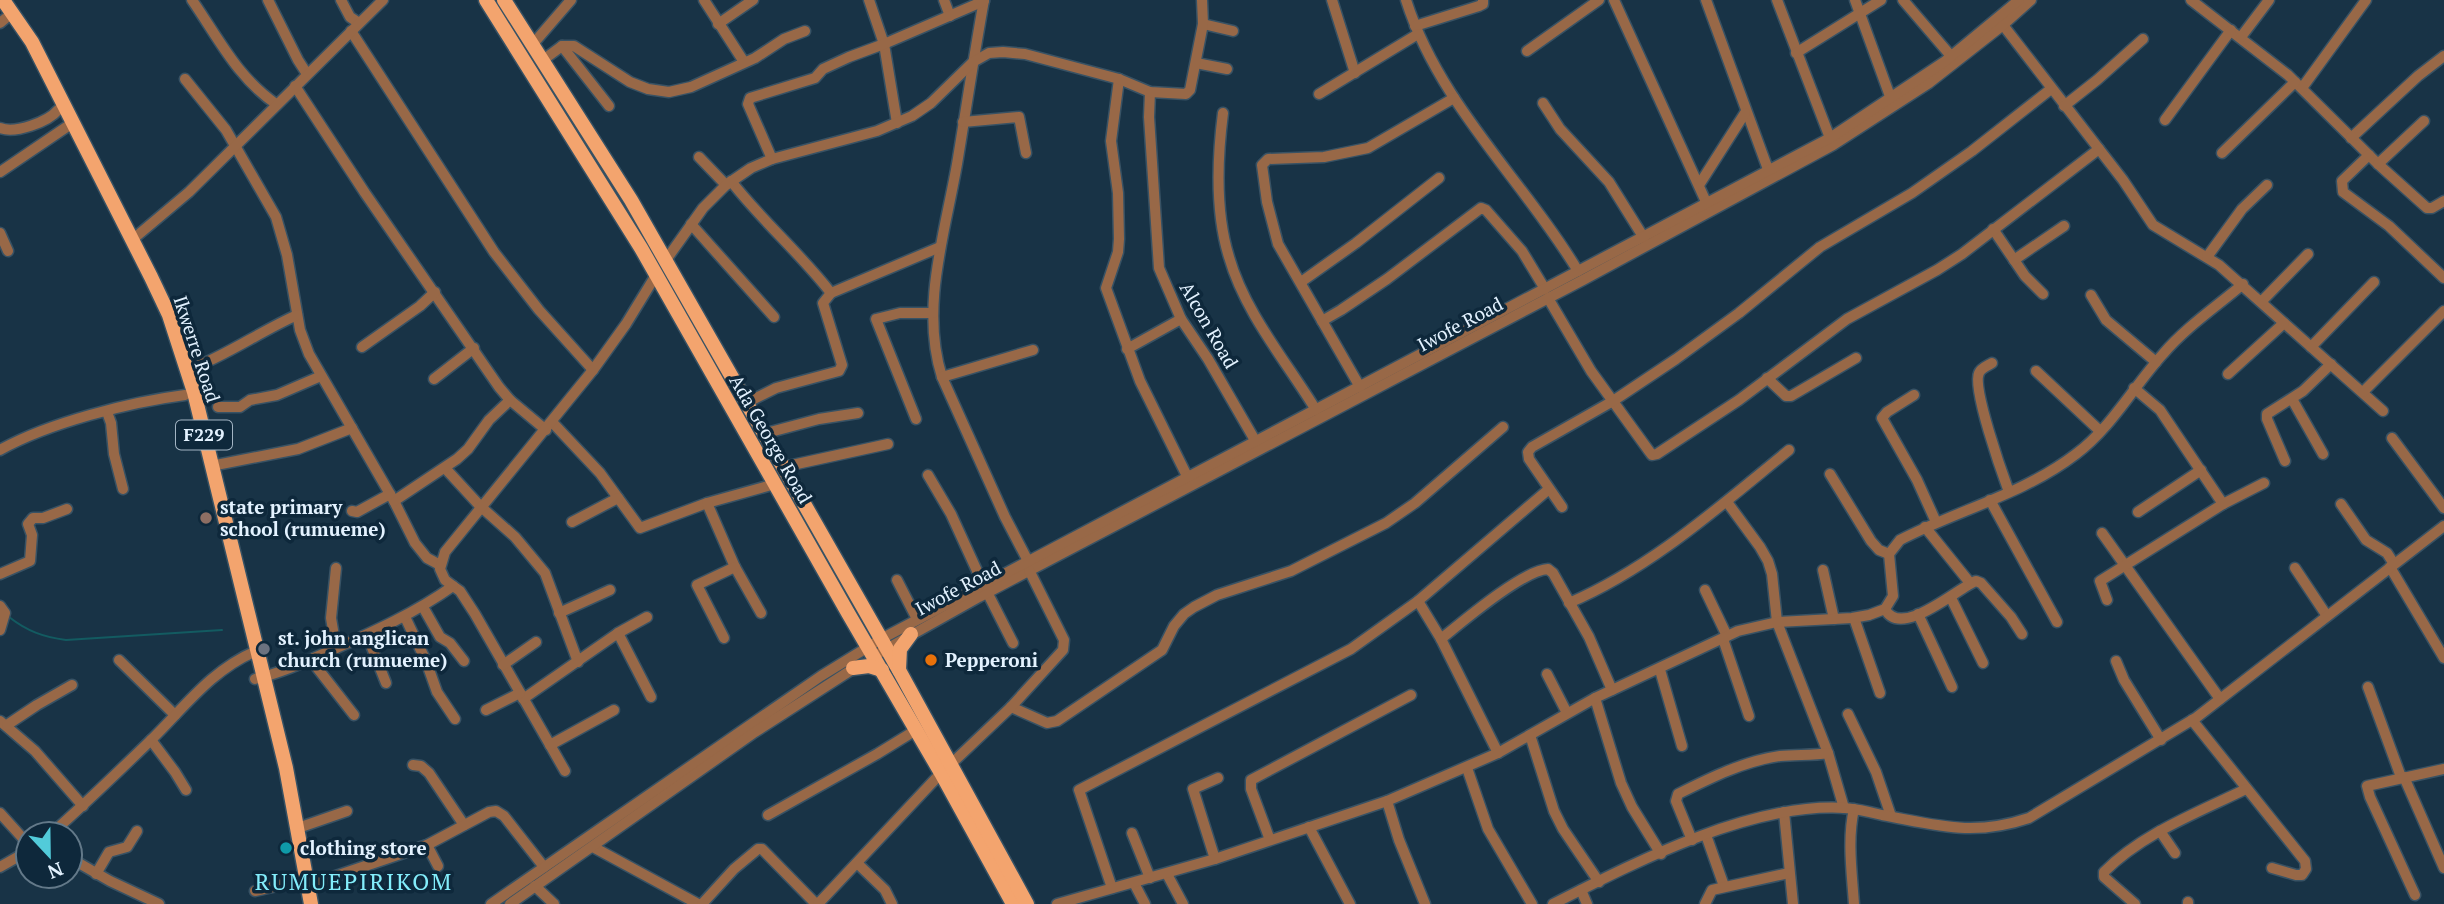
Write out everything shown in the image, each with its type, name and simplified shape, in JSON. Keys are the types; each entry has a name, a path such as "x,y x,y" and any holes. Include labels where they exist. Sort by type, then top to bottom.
{"main road":[{"name":"Ada George Road","path":"486,0 592,167 775,484 877,648 900,672 1013,904"},
{"name":"Ada George Road","path":"504,0 666,260 783,467 877,648 882,670 916,730 946,768 1027,904"},
{"name":"Ikwerre Road","path":"2,8 68,126 163,322 253,653"},
{"name":"Ikwerre Road","path":"2,8 32,42 169,315 188,370 259,678 298,828 303,881 302,904"},
{"path":"900,672 900,649 911,634"},
{"path":"853,668 869,666 882,670"},
{"name":"Ikwerre Road","path":"259,678 288,819 311,904"}],"street":[{"path":"192,0 244,78 276,104"},
{"path":"268,0 307,74"},
{"path":"341,0 494,252 539,310 593,370"},
{"path":"132,240 189,192 383,0"},
{"path":"533,44 570,0"},
{"path":"704,0 744,62"},
{"path":"719,24 753,0"},
{"path":"869,0 884,44 897,123"},
{"path":"944,0 950,16"},
{"path":"772,159 748,100 815,78 829,66 984,0"},
{"path":"593,848 700,904 734,869 758,849 762,849 817,904 946,768 1011,707 1060,655 1065,645 1005,517 937,361 933,313 940,247 984,0"},
{"path":"666,260 691,224 729,183 751,168 772,159 877,131 897,123 931,103 973,62 989,53 1014,53 1119,79 1150,92 1188,93 1203,24 1202,0"},
{"path":"1332,0 1355,73"},
{"path":"1406,0 1416,30 1454,98 1578,271"},
{"path":"1319,94 1355,73 1416,30 1479,6 1483,4 1483,0"},
{"path":"1527,51 1599,0"},
{"path":"1614,0 1707,204"},
{"path":"1706,0 1745,113 1769,172"},
{"path":"1777,0 1830,138"},
{"path":"1855,0 1891,99"},
{"path":"1796,53 1881,0"},
{"path":"1903,0 1951,57"},
{"name":"Iwofe Road","path":"877,648 917,619 1029,566 1547,293 1578,271 1876,114 1891,99 1951,57 2019,0"},
{"name":"Iwofe Road","path":"1029,566 1360,387 1768,181 1939,75 2031,0"},
{"path":"2191,0 2298,85 2427,208 2444,201"},
{"path":"2165,120 2236,34 2269,0"},
{"path":"2222,153 2298,85 2366,0"},
{"path":"1203,24 1233,31"},
{"path":"2003,25 2099,149 2153,225 2207,257 2243,284 2383,411"},
{"path":"543,60 562,46 574,46 630,82 648,89 669,92 691,87 755,58 805,31"},
{"path":"2064,106 2143,39"},
{"path":"562,46 609,106"},
{"path":"2351,138 2418,76 2444,56"},
{"path":"1196,63 1227,69"},
{"path":"186,79 215,114 276,217 287,255 304,342 321,376 421,551 440,565"},
{"path":"1119,79 1111,141 1118,193 1119,239 1118,252 1106,288 1127,349 1188,478"},
{"path":"295,86 365,193 510,400 549,426 600,473 637,526 643,529 707,503 775,484"},
{"path":"1562,507 1529,459 1528,452 1532,447 1614,401 1740,313 1820,247 1912,193 2051,89"},
{"name":"Alcon Road","path":"1150,92 1149,117 1157,208 1158,257 1167,289 1181,319 1208,359 1256,442"},
{"path":"1360,387 1284,257 1271,222 1262,165 1265,161 1334,156 1368,148 1454,98"},
{"path":"1543,103 1560,129 1609,182 1644,238"},
{"path":"0,128 6,130 37,124 54,116 58,110"},
{"path":"1223,113 1219,156 1220,191 1228,256 1255,315 1316,411"},
{"path":"1699,185 1745,113"},
{"path":"963,121 1019,117 1026,153"},
{"path":"2378,164 2424,121"},
{"path":"0,172 68,126"},
{"path":"1322,320 1387,279 1481,208 1494,218 1522,251 1574,344 1652,455 1657,454 1847,319 1937,270 2099,149"},
{"path":"2369,155 2342,181 2343,192 2389,226 2444,278"},
{"path":"699,157 729,183 809,265 831,293"},
{"path":"1301,282 1440,178"},
{"path":"2207,257 2242,209 2267,185"},
{"path":"691,224 774,317"},
{"path":"2014,260 2064,226"},
{"path":"1993,229 2025,276 2043,294"},
{"path":"0,233 8,251"},
{"path":"746,403 776,388 842,369 823,303 831,293 940,247"},
{"path":"2262,301 2308,254"},
{"path":"565,771 475,614 460,591 445,580 440,565 445,552 480,506 593,370 656,275"},
{"path":"2311,347 2374,282"},
{"path":"1062,903 1215,859 1387,801 1499,753 1595,698 1660,670 1725,637 1777,622 1854,618 1885,609 1893,596 1888,554 1900,540 1931,524 2009,492 2061,465 2079,452 2100,431 2181,334 2243,284"},
{"path":"362,347 420,306 435,292"},
{"path":"2091,295 2106,320 2155,362"},
{"path":"2363,392 2444,311"},
{"path":"916,419 876,319 901,313 933,313"},
{"path":"188,370 235,348 270,327 297,316"},
{"path":"1127,349 1181,319"},
{"path":"2228,374 2284,323"},
{"path":"434,379 474,348"},
{"path":"942,377 1033,350"},
{"path":"1767,378 1786,396 1791,396 1856,358"},
{"path":"1992,363 1980,370 1977,375 1978,384 1993,446 2009,492"},
{"path":"2285,461 2267,414 2292,400 2331,364"},
{"path":"2036,371 2100,431"},
{"path":"218,407 240,407 250,400 277,395 321,376"},
{"path":"2134,388 2160,410 2223,504"},
{"path":"0,450 63,424 143,402 185,395"},
{"path":"1914,395 1886,412 1882,418 1917,480 1931,524 1970,583"},
{"path":"352,511 357,512 392,497 445,468 468,449 483,427 510,400"},
{"path":"2292,400 2323,454"},
{"path":"107,412 123,489"},
{"path":"763,434 819,419 858,413"},
{"path":"211,466 298,449 352,428"},
{"path":"1011,707 1047,723 1057,721 1162,650 1174,626 1194,607 1217,595 1290,571 1386,523 1415,503 1503,428"},
{"path":"2392,438 2444,508"},
{"path":"783,467 888,444"},
{"path":"1569,603 1624,575 1727,502 1788,450"},
{"path":"445,468 480,506 515,537 545,573 578,662"},
{"path":"2138,512 2201,470"},
{"path":"1830,474 1871,541 1879,550 1888,554"},
{"path":"928,475 951,514 1013,643"},
{"path":"2107,600 2100,581 2223,504 2264,483"},
{"path":"1112,888 1079,790 1351,649 1418,601 1549,489"},
{"path":"572,522 618,498"},
{"path":"1990,500 2057,622"},
{"path":"1727,502 1768,561 1777,622 1849,808 1854,904"},
{"path":"707,503 735,568 761,613"},
{"path":"2341,504 2367,540 2387,553 2444,658"},
{"path":"0,574 30,561 32,535 28,524 33,518 43,518 67,509"},
{"path":"1553,904 1692,840 1784,812 1849,808 1953,829 2004,826 2047,808 2192,720 2444,526"},
{"path":"2102,533 2220,699"},
{"path":"335,568 331,618 336,648"},
{"path":"724,638 697,585 735,568"},
{"path":"2295,568 2327,615"},
{"path":"1441,639 1502,593 1548,569 1553,573 1589,637 1612,690"},
{"path":"1823,570 1834,619"},
{"path":"897,580 917,619"},
{"path":"1885,609 1888,615 1895,618 1918,614 1936,608 1976,581 1981,583 2011,617 2022,634"},
{"path":"259,678 311,660 405,617 453,586"},
{"name":"Iwofe Road","path":"877,648 911,634 985,588"},
{"path":"559,613 610,590"},
{"path":"1705,590 1725,637 1749,716"},
{"path":"1951,598 1983,663"},
{"path":"1418,601 1441,639 1499,753"},
{"path":"0,606 5,613 0,630"},
{"path":"423,607 440,637 450,643 464,661"},
{"path":"1918,614 1952,687"},
{"path":"405,617 426,661 436,692 455,719"},
{"path":"486,710 522,696 647,617"},
{"path":"1854,618 1880,693"},
{"path":"618,633 651,697"},
{"path":"367,635 386,683"},
{"path":"503,665 536,642"},
{"path":"510,904 755,732 853,668 877,648"},
{"path":"491,904 810,682 877,648"},
{"path":"67,820 208,681 253,653"},
{"path":"119,660 175,715"},
{"path":"311,660 354,715"},
{"path":"2116,661 2124,680 2161,740"},
{"path":"1660,670 1682,746"},
{"path":"1547,674 1567,713"},
{"path":"72,685 4,723 35,751 83,806"},
{"path":"2368,687 2402,777 2444,868"},
{"path":"1269,839 1251,789 1251,780 1411,695"},
{"path":"1595,698 1621,783 1632,807 1661,854"},
{"path":"550,745 614,710"},
{"path":"1848,714 1876,772 1891,816"},
{"path":"2192,720 2305,861 2306,869 2302,875 2296,875 2272,868"},
{"path":"768,815 916,730"},
{"path":"1530,735 1554,811 1599,882"},
{"path":"150,740 186,790"},
{"path":"1692,840 1676,801 1678,794 1706,779 1754,762 1777,757 1828,754"},
{"path":"413,765 421,766 429,772 464,825"},
{"path":"1467,768 1488,829 1532,904"},
{"path":"2415,895 2367,786 2370,783 2444,769"},
{"path":"1215,859 1192,789 1219,778"},
{"path":"2135,904 2104,877 2104,872 2115,861 2161,831 2246,789"},
{"path":"1387,801 1399,840 1425,904"},
{"path":"298,828 347,811"},
{"path":"255,891 327,879 427,845 489,812 496,811 504,816 544,866"},
{"path":"1784,812 1793,904"},
{"path":"0,813 14,828"},
{"path":"1309,827 1350,904"},
{"path":"96,874 109,852 127,847 137,831"},
{"path":"2161,831 2175,853"},
{"path":"1132,833 1150,878"},
{"path":"1706,835 1724,886"},
{"path":"427,845 438,866"},
{"path":"857,863 885,891 892,904"},
{"path":"84,867 159,904"},
{"path":"1705,904 1712,890 1789,873"},
{"path":"1167,874 1183,904"},
{"path":"1134,883 1145,904"},
{"path":"535,886 554,904"},
{"path":"1580,890 1587,904"}],"waterway":[{"path":"9,617 36,633 66,640 222,630"}],"place":[{"name":"state primary school (rumueme)","path":"206,518"},
{"name":"st. john anglican church (rumueme)","path":"264,649"},
{"name":"Pepperoni","path":"931,660"},
{"name":"clothing store","path":"286,848"}],"district":[{"name":"RUMUEPIRIKOM","path":"354,882"}]}
